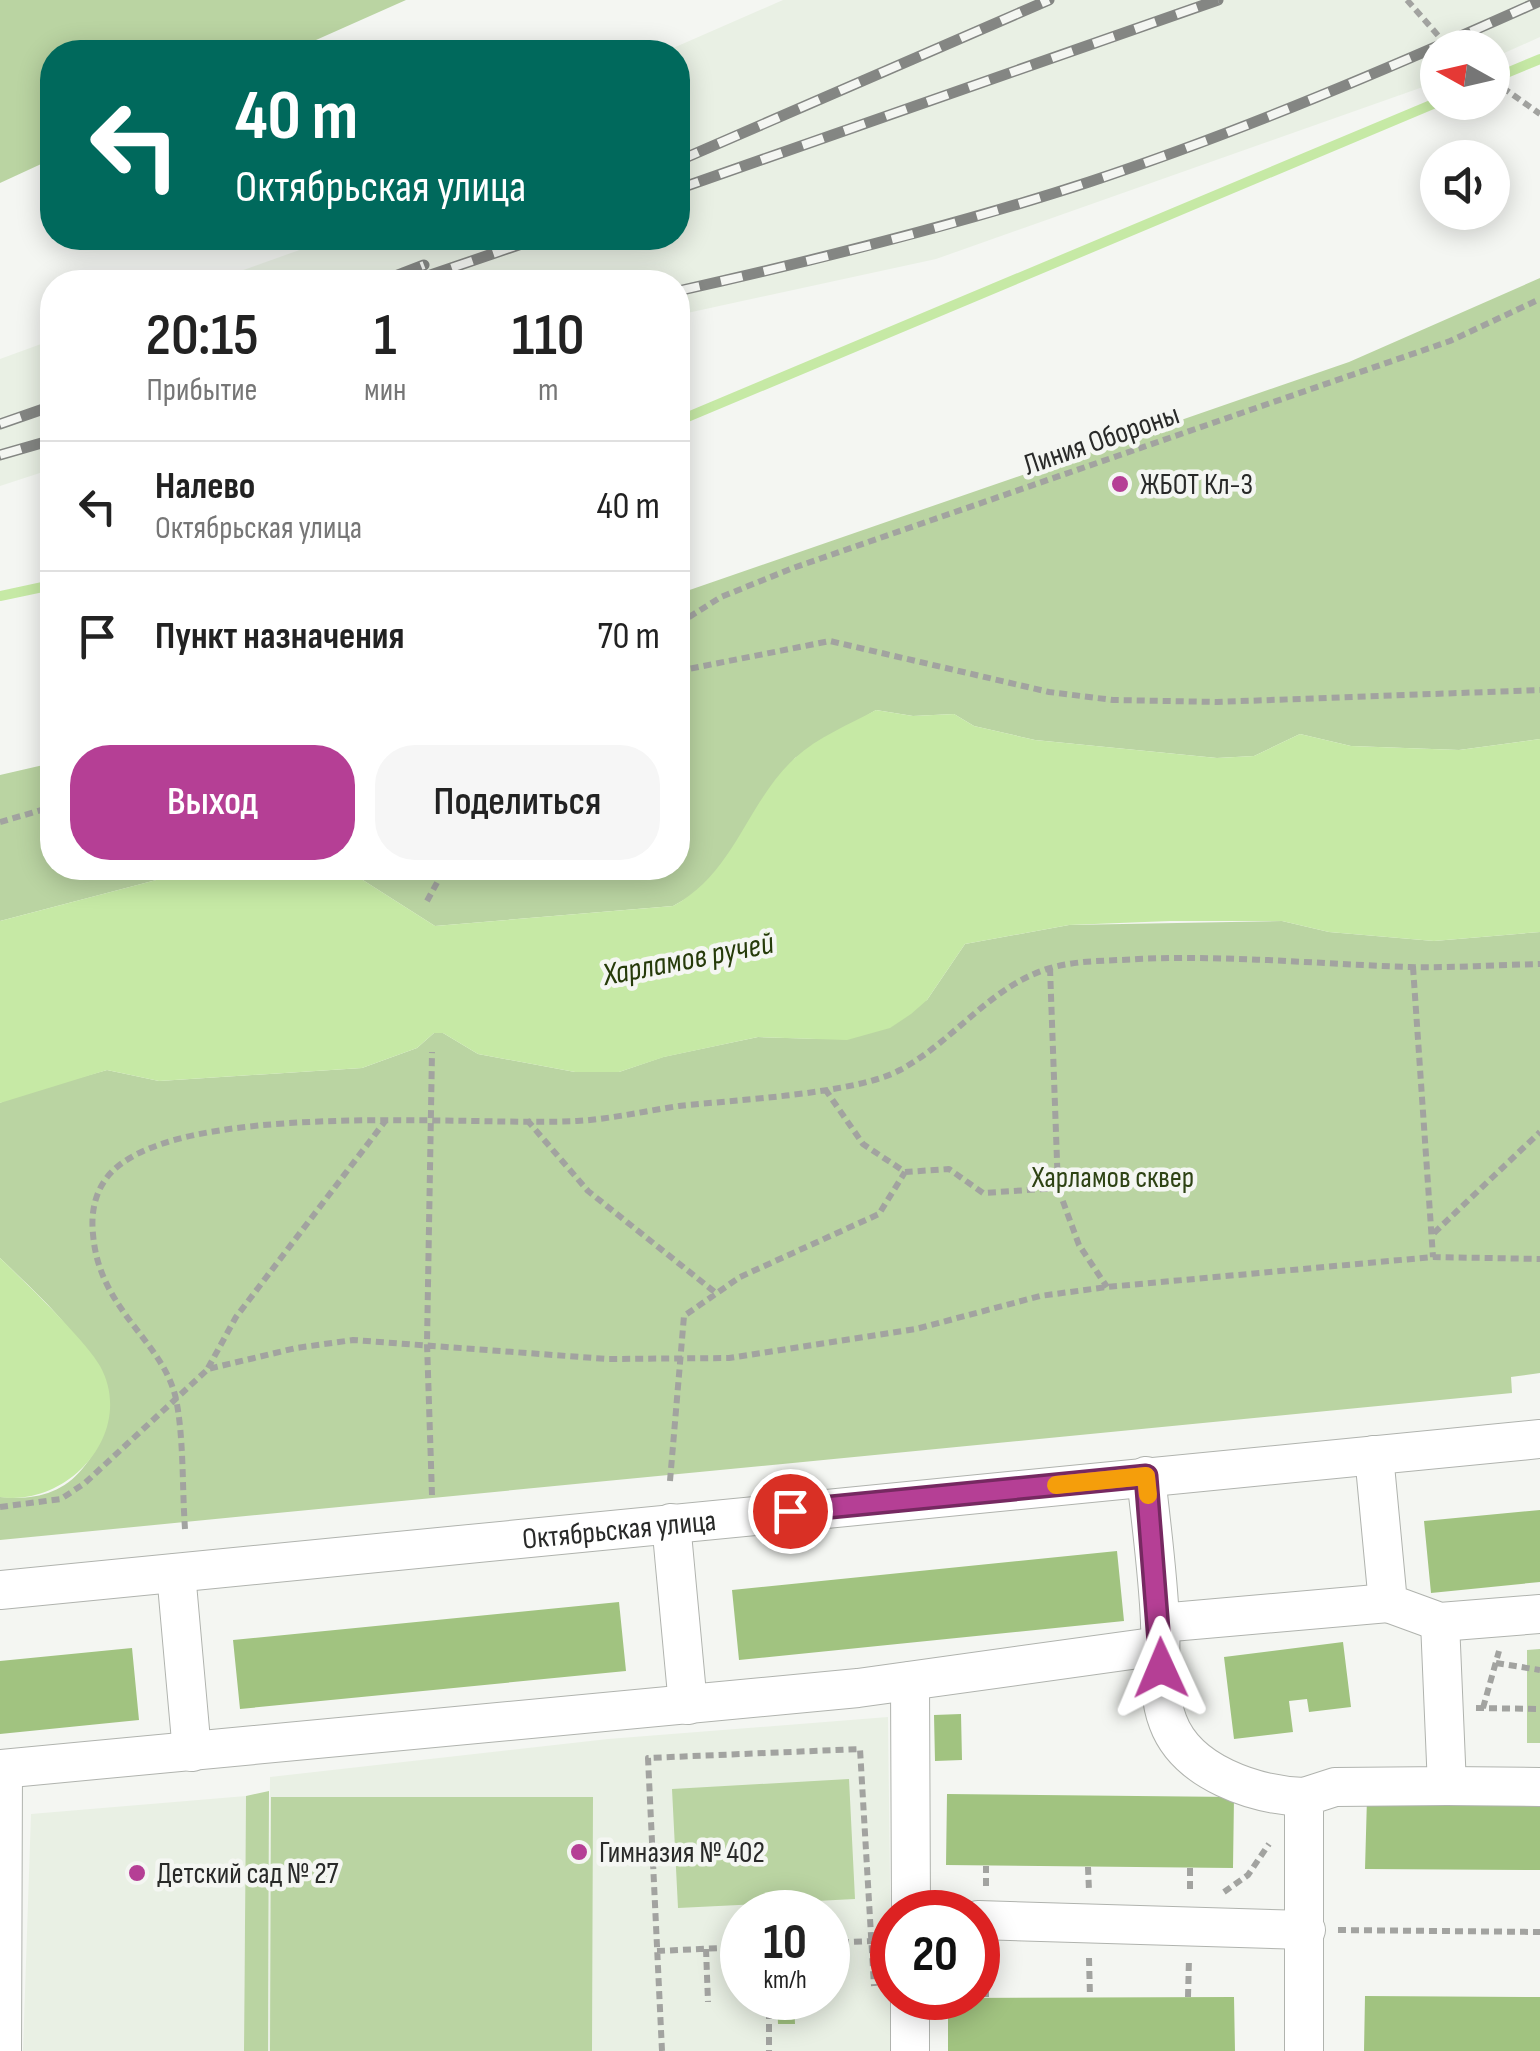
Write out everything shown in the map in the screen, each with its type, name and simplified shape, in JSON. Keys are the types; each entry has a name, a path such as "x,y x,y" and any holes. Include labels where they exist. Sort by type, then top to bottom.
{"street":[{"name":"Октябрьская улица","path":"0,1590 1540,1439"},
{"path":"1374,1455 1388,1603"},
{"path":"1146,1476 1165,1706 1180,1744 1226,1777 1304,1806"},
{"path":"672,1523 688,1705"},
{"path":"176,1573 192,1752"},
{"path":"2,2051 1,1769 688,1705 910,1680 1160,1634 1388,1603 1440,1622 1525,1616"},
{"path":"1440,1622 1447,1786"},
{"path":"910,1680 911,1890"},
{"path":"1304,1806 1335,1786 1540,1786"},
{"path":"1304,1806 1304,2051"},
{"path":"1000,1921 1306,1930"},
{"path":"900,2020 910,2051"}],"path":[{"path":"1407,0 1433,30"},
{"path":"1510,93 1540,114"},
{"name":"Линия Обороны","path":"690,616 721,597 793,568 1450,341 1540,299"},
{"path":"690,669 830,641 1049,692 1114,700 1217,702 1540,690"},
{"path":"0,822 40,810"},
{"path":"427,901 439,880"},
{"path":"185,1529 176,1400 166,1375 102,1276 92,1217 105,1180 136,1154 179,1139 264,1126 386,1120 577,1121 825,1089 896,1073 936,1047 1005,990 1050,968 1217,956 1413,967 1540,964"},
{"path":"1413,967 1434,1233 1432,1257"},
{"path":"1050,968 1058,1188 1079,1244 1107,1287"},
{"path":"432,1052 427,1343 432,1495"},
{"path":"825,1089 863,1144 905,1172 948,1169 984,1193 1058,1188"},
{"path":"0,1507 61,1499 85,1483 208,1369 236,1316 386,1120"},
{"path":"526,1120 588,1191 716,1293"},
{"path":"1434,1233 1540,1132"},
{"path":"670,1481 684,1316 716,1293 813,1241 879,1214 905,1172"},
{"path":"208,1369 296,1348 353,1340 608,1359 729,1358 882,1335 1040,1296 1107,1287 1432,1257 1540,1258"},
{"path":"1483,1708 1496,1663 1525,1616"},
{"path":"1496,1663 1540,1670"},
{"path":"1444,1707 1540,1709"},
{"path":"662,2051 648,1758 850,1746 860,1749 870,1900"},
{"path":"1217,1894 1248,1874 1272,1839 1304,1806"},
{"path":"1306,1930 1540,1932"},
{"path":"657,1952 720,1948"},
{"path":"706,1949 708,2002"},
{"path":"769,2020 769,2051"}],"shaded area":[{"path":"783,0 1540,0 1540,37 1510,50 1510,30 1420,30 1420,88 936,259 690,312 690,270 244,270 299,250 690,250 690,41"},
{"path":"40,344 40,473 0,486 0,359"},
{"name":"Гимназия № 402","path":"888,1717 890,1890 870,1890 870,2020 892,2020 892,2051 268,2051 270,1777 608,1739"},
{"name":"Детский сад № 27","path":"246,1796 244,2051 23,2051 31,1814"}],"green space":[{"path":"0,0 406,0 316,40 40,40 40,165 0,183"},
{"path":"1540,278 1540,739 1459,750 1351,746 1300,734 1254,756 1217,758 1035,740 974,726 954,714 913,716 876,710 795,758 722,866 698,892 673,906 435,926 363,880 690,880 690,590 1349,362"},
{"path":"40,766 40,880 156,880 0,921 0,775"},
{"name":"Харламов сквер","path":"1282,921 1329,932 1434,941 1540,932 1540,1373 1511,1377 1512,1393 0,1540 0,1497 46,1494 74,1477 100,1438 105,1409 100,1381 68,1327 0,1258 0,1103 11,1097 107,1070 159,1081 362,1068 417,1048 434,1033 443,1033 478,1054 575,1072 619,1072 663,1057 758,1037 821,1039 927,1000 965,944 1069,925"},
{"path":"1540,1649 1540,1743 1527,1743 1527,1650"},
{"path":"849,1779 855,1899 850,1899 850,1890 720,1890 720,1906 678,1908 672,1789"},
{"path":"269,1791 268,2051 244,2051 246,1796"},
{"path":"271,1797 593,1797 592,2051 270,2051"}],"water":[{"name":"Харламов ручей","path":"876,710 913,716 954,714 974,726 1035,740 1217,758 1254,756 1300,734 1351,746 1459,750 1540,739 1540,932 1434,941 1329,932 1282,921 1069,925 965,944 927,1000 911,1014 890,1028 847,1040 758,1037 664,1057 619,1072 575,1072 478,1054 443,1033 434,1033 417,1048 362,1068 159,1081 107,1070 0,1103 0,921 156,880 363,880 435,926 673,906 694,892 726,857 778,776 804,750"},
{"path":"0,1258 82,1342 100,1366 109,1391 103,1439 90,1460 50,1490 26,1497 0,1497"}],"building":[{"name":"ЖБОТ Кл-3","path":"1120,475 1129,484 1120,493 1111,484"},
{"path":"1540,1510 1540,1582 1431,1593 1424,1521"},
{"path":"1117,1551 1124,1621 739,1660 732,1590"},
{"path":"619,1602 626,1671 240,1709 233,1640"},
{"path":"1343,1642 1351,1707 1309,1712 1307,1699 1289,1701 1293,1732 1234,1739 1224,1657"},
{"path":"132,1648 139,1720 0,1734 0,1661"},
{"path":"961,1714 962,1760 935,1761 934,1715"},
{"path":"947,1794 1234,1797 1233,1868 946,1865"},
{"path":"1367,1798 1540,1799 1540,1870 1365,1869"},
{"path":"1365,1996 1540,1997 1540,2051 1364,2051"},
{"path":"1234,1997 1235,2051 948,2051 948,2020 1000,2020 1000,1998"},
{"path":"778,2020 795,2020 795,2024 778,2024"}],"waterway":[{"path":"1510,72 1540,59"},
{"path":"690,416 1420,110"},
{"path":"0,596 40,588"}],"railway":[{"path":"690,156 1049,0"},
{"path":"690,185 1218,0"},
{"path":"690,288 885,241 1089,182 1317,97 1540,1"},
{"path":"445,270 504,250"},
{"path":"411,270 424,265"},
{"path":"0,424 40,410"},
{"path":"0,455 40,443"}],"slow traffic":[{"path":"1056,1485 1146,1476 1148,1495"}],"place":[{"name":"ЖБОТ Кл-3","path":"1120,484"},
{"name":"Гимназия № 402","path":"579,1852"},
{"name":"Детский сад № 27","path":"137,1873"}],"route":[{"path":"790,1511 1146,1476 1161,1668"}]}
